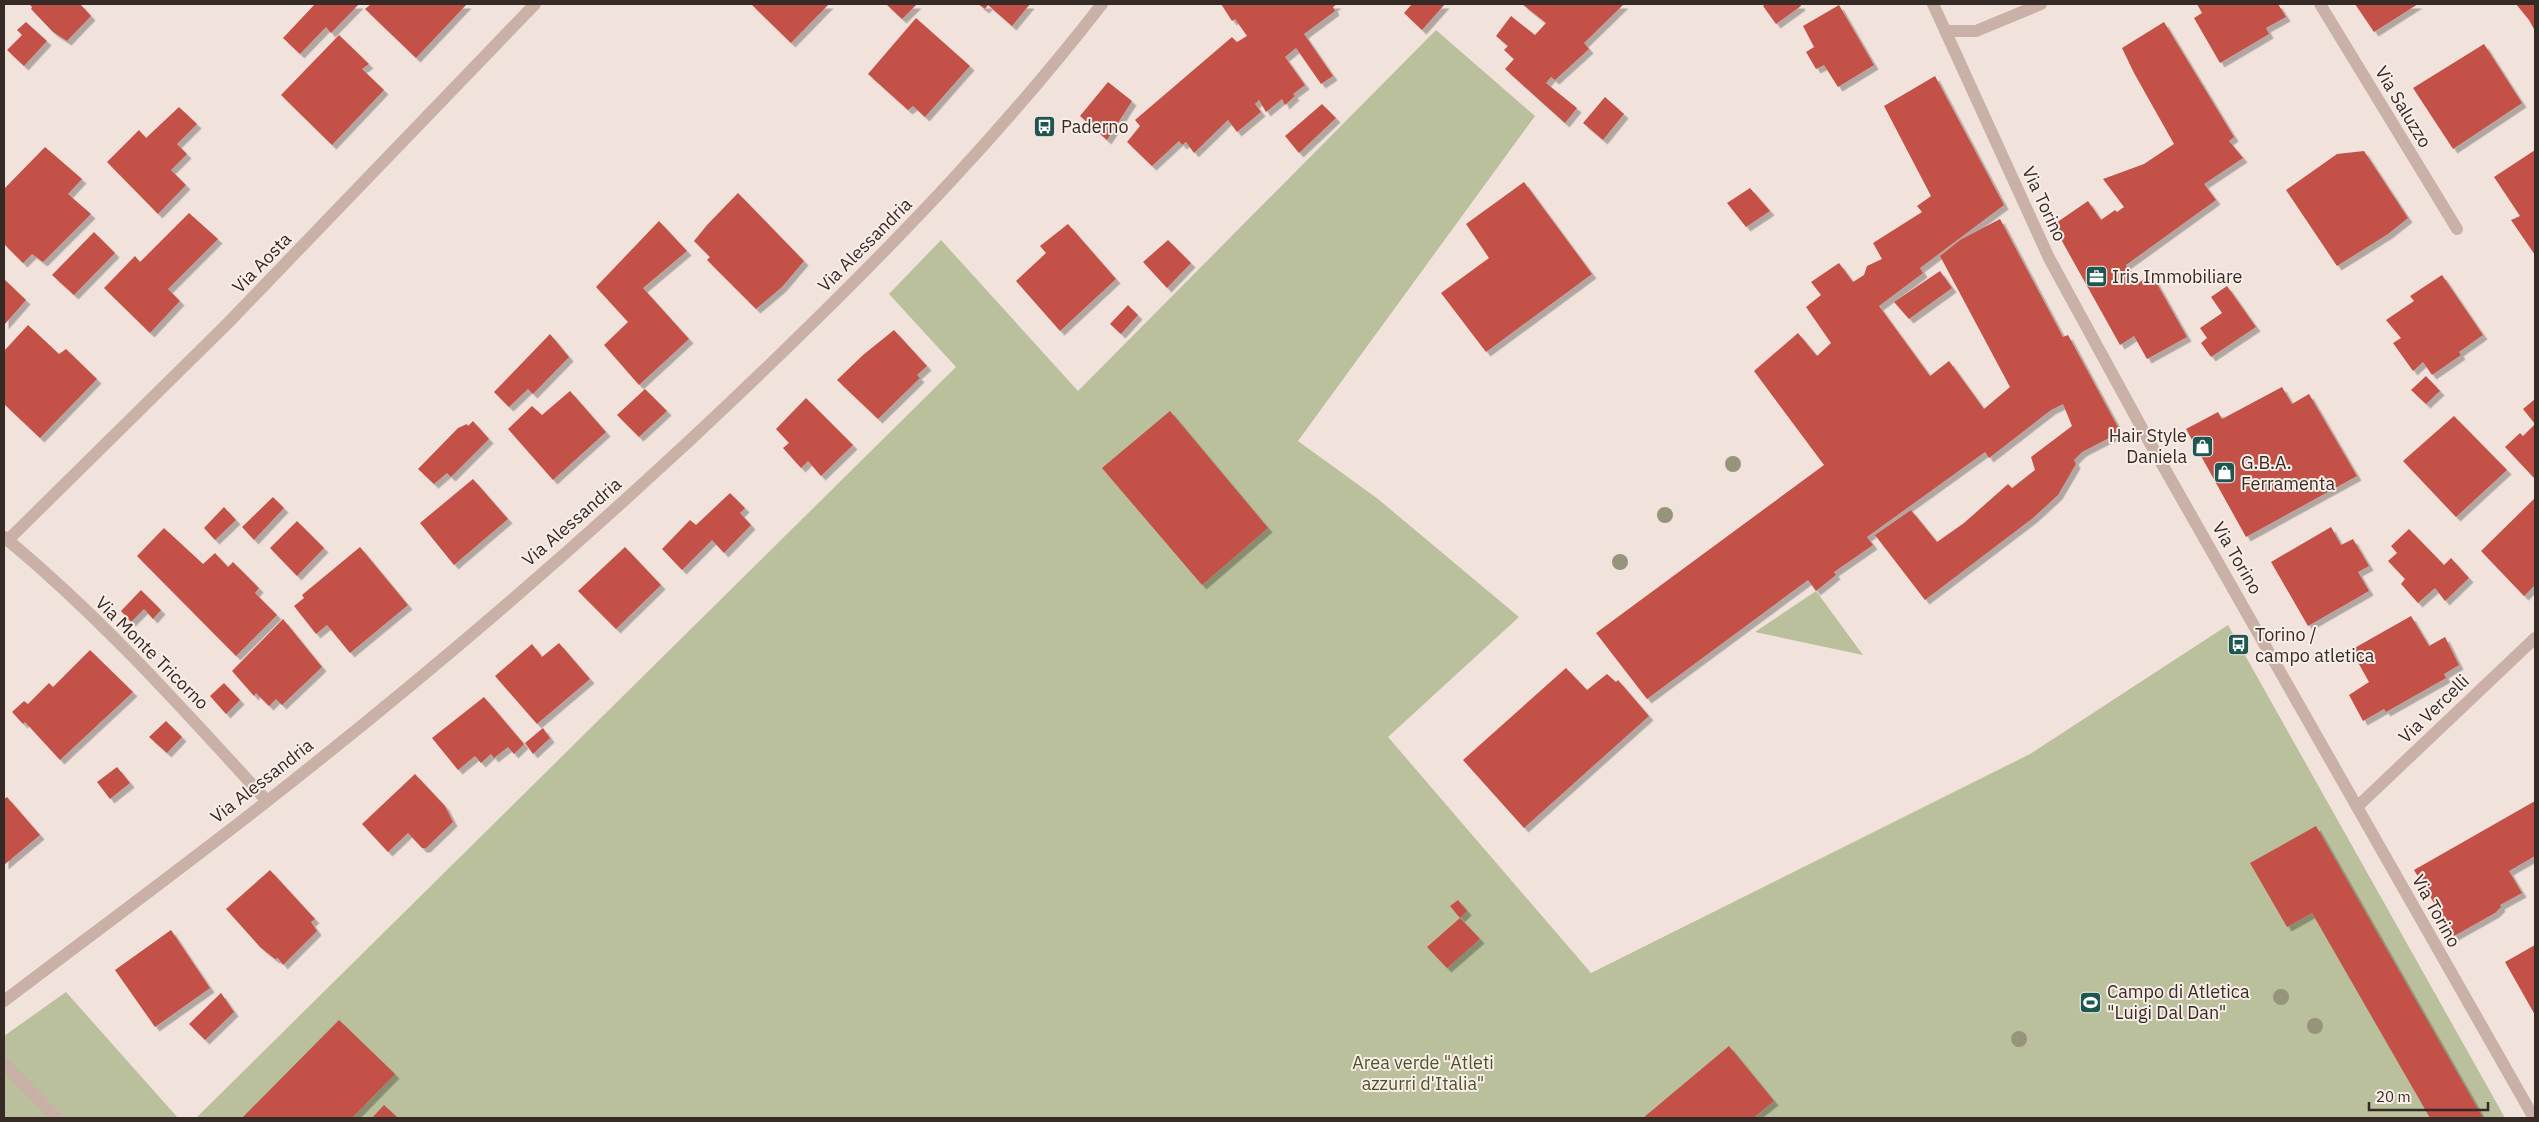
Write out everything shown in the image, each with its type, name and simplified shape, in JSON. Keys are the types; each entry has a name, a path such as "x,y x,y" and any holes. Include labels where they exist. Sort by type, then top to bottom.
{"street":[{"name":"Via Aosta","path":"6,539 228,323 535,4"},
{"name":"Via Alessandria","path":"4,1001 267,801 440,660 623,502 751,382 950,183 1009,118 1102,4"},
{"name":"Via Torino","path":"1933,4 2049,258 2150,444 2358,806 2534,1118"},
{"path":"1946,31 1976,31 2041,4"},
{"name":"Via Saluzzo","path":"2320,4 2457,229"},
{"name":"Via Monte Tricorno","path":"6,539 39,566 155,678 267,801"},
{"name":"Via Vercelli","path":"2358,806 2535,638"},
{"path":"4,1064 56,1118"}],"green space":[{"name":"Area verde \"Atleti azzurri d'Italia\"","path":"1436,30 1535,116 1298,441 1378,499 1519,617 1388,737 1591,973 2030,754 2228,625 2505,1118 196,1118 956,367 889,294 941,240 1078,391"},
{"path":"1816,591 1863,655 1755,632"},
{"path":"66,992 178,1118 4,1118 4,1036"}],"building":[{"path":"29,4 82,4 91,16 67,41 53,32 31,9 32,7"},
{"path":"315,4 359,4 331,33 326,27 300,54 283,38"},
{"path":"371,4 467,4 416,58 365,9"},
{"path":"751,4 829,4 791,43"},
{"path":"886,4 917,4 902,19"},
{"path":"978,4 1030,4 1012,26 988,5 985,9"},
{"path":"1221,4 1337,4 1333,7 1335,11 1304,34 1333,76 1321,84 1296,48 1285,57 1305,85 1293,94 1295,96 1285,105 1282,99 1266,112 1259,100 1255,104 1261,112 1237,132 1228,120 1194,153 1186,142 1182,145 1179,141 1152,166 1127,142 1140,126 1135,120 1232,37 1237,42 1247,36 1235,19 1232,21"},
{"path":"1412,4 1445,4 1422,30 1404,13"},
{"path":"1522,4 1624,4 1584,43 1589,49 1555,80 1551,77 1546,83 1577,108 1565,123 1505,69 1514,59 1504,50 1508,46 1496,36 1511,16 1535,35 1546,23"},
{"path":"1766,4 1800,4 1801,6 1776,24 1763,6"},
{"path":"2197,4 2278,4 2286,17 2266,28 2269,34 2220,63 2194,18 2202,13"},
{"path":"2355,4 2418,4 2374,32"},
{"path":"2516,4 2535,4 2535,31 2529,20"},
{"path":"1839,5 1874,65 1838,87 1824,65 1816,69 1806,52 1814,47 1803,26"},
{"path":"916,18 970,66 925,117 913,106 908,110 868,74"},
{"path":"26,22 47,41 24,66 7,50 22,35 17,30"},
{"path":"2164,22 2234,137 2229,141 2243,158 2204,184 2216,200 2126,265 2136,284 2152,275 2187,337 2147,359 2134,336 2120,345 2053,225 2088,201 2101,220 2115,210 2117,212 2124,207 2103,179 2144,164 2174,144 2122,48"},
{"path":"339,35 369,64 362,69 384,90 332,145 281,95"},
{"path":"2484,44 2522,103 2453,149 2413,88"},
{"path":"1935,76 2004,205 1920,268 1923,273 1879,306 1930,376 1949,361 1984,409 2010,387 1940,256 1960,240 2000,219 2063,337 2068,335 2119,429 2116,431 2117,434 2082,452 2074,460 2076,464 2058,495 2033,518 1925,600 1875,535 1911,510 1937,542 1964,523 2008,484 2012,488 2035,470 2031,457 2072,426 2063,404 2051,410 1989,458 1985,452 1867,537 1873,545 1834,572 1836,575 1816,591 1808,580 1647,699 1596,633 1824,465 1754,371 1798,333 1817,356 1831,343 1806,307 1821,295 1811,282 1839,263 1853,282 1864,275 1867,266 1882,259 1873,243 1922,212 1917,206 1931,196 1884,106"},
{"path":"1108,82 1132,101 1107,140 1080,116"},
{"path":"1605,97 1624,114 1603,140 1583,123"},
{"path":"1322,104 1336,118 1299,153 1285,136"},
{"path":"179,107 197,124 177,144 187,154 171,170 186,185 158,214 107,162 139,130 146,138"},
{"path":"45,147 82,179 68,194 91,214 43,262 32,254 23,263 4,244 4,189"},
{"path":"2535,150 2535,255 2511,220 2520,216 2494,177"},
{"path":"2364,151 2408,218 2388,234 2337,266 2286,190 2337,154"},
{"path":"1524,182 1592,274 1486,352 1441,293 1489,258 1466,224"},
{"path":"1750,188 1770,211 1746,227 1727,203"},
{"path":"738,193 804,261 782,287 756,309 707,260 710,257 694,241"},
{"path":"189,213 218,239 168,289 180,301 150,333 104,288 135,256 140,262"},
{"path":"659,221 687,251 643,288 689,339 639,385 604,345 628,322 596,287"},
{"path":"1068,224 1116,279 1060,331 1016,281 1046,253 1040,246"},
{"path":"94,232 115,253 74,295 52,275"},
{"path":"1168,240 1191,263 1167,288 1143,262"},
{"path":"1940,271 1952,288 1909,319 1894,302"},
{"path":"2442,275 2483,335 2459,352 2461,355 2432,375 2423,362 2413,371 2393,343 2401,338 2386,320 2414,301 2410,296"},
{"path":"4,279 26,300 4,325"},
{"path":"2227,286 2256,327 2211,357 2201,343 2207,338 2200,328 2222,313 2211,297"},
{"path":"1128,305 1138,315 1121,334 1110,324"},
{"path":"28,325 59,354 66,349 97,379 40,438 4,404 4,351"},
{"path":"894,330 927,366 917,375 920,378 878,419 837,380 863,355"},
{"path":"550,334 569,357 533,394 528,389 509,407 494,392"},
{"path":"2426,376 2440,391 2426,404 2411,390"},
{"path":"2282,387 2292,404 2309,394 2357,476 2246,537 2186,429 2218,412 2222,419"},
{"path":"645,389 667,411 639,437 617,415"},
{"path":"570,391 606,432 553,480 508,429 532,406 542,415"},
{"path":"806,398 853,445 821,476 808,461 801,468 783,448 789,443 776,429"},
{"path":"2535,399 2535,424 2523,409"},
{"path":"1170,411 1268,528 1202,585 1102,468"},
{"path":"2454,416 2507,470 2456,517 2403,461"},
{"path":"473,421 489,439 451,477 447,473 434,484 418,469 458,428 467,424 468,426"},
{"path":"2535,424 2535,479 2505,447 2520,433 2523,436"},
{"path":"473,479 508,519 454,565 420,523"},
{"path":"730,493 745,508 740,513 751,525 724,553 712,540 682,570 662,549 690,520 696,525"},
{"path":"273,497 284,508 254,540 242,527"},
{"path":"2535,498 2535,585 2524,596 2481,551"},
{"path":"224,507 236,520 215,540 204,528"},
{"path":"297,521 324,548 297,576 270,548"},
{"path":"2331,527 2341,545 2353,539 2369,566 2358,572 2369,591 2308,626 2271,562"},
{"path":"164,528 203,564 215,553 228,567 233,562 259,588 255,593 277,615 236,656 137,556"},
{"path":"2409,529 2444,565 2451,558 2469,578 2445,601 2435,588 2418,603 2401,584 2405,579 2388,561 2397,553 2391,546"},
{"path":"360,547 408,605 350,653 327,625 316,634 294,606 304,598 302,595"},
{"path":"625,547 661,585 616,629 578,591"},
{"path":"141,590 161,610 153,619 144,609 131,622 121,611"},
{"path":"2411,616 2429,646 2445,637 2459,665 2444,674 2446,678 2386,712 2384,709 2363,721 2349,695 2369,682 2351,650"},
{"path":"283,619 322,667 282,705 276,699 269,706 256,693 254,696 232,671"},
{"path":"559,643 590,679 537,724 495,676 532,644 542,657"},
{"path":"90,650 133,692 60,760 25,722 23,724 12,712 24,701 28,704 49,683 53,687"},
{"path":"1566,668 1587,690 1607,674 1616,682 1618,680 1649,716 1524,828 1463,760"},
{"path":"224,683 240,700 226,714 210,696"},
{"path":"484,697 524,744 514,754 508,747 494,758 491,754 481,763 475,756 458,770 432,738"},
{"path":"166,721 182,737 167,753 149,737"},
{"path":"543,728 550,738 533,754 525,743"},
{"path":"117,767 130,783 110,799 97,782"},
{"path":"415,774 445,806 453,822 426,848 422,848 408,833 388,852 362,824"},
{"path":"7,797 40,835 4,865 4,799"},
{"path":"2535,801 2535,856 2509,871 2522,893 2500,905 2501,907 2495,913 2454,936 2414,870"},
{"path":"2316,826 2483,1118 2430,1118 2312,913 2287,927 2250,863"},
{"path":"270,870 315,919 311,922 317,931 283,965 278,958 275,959 260,947 226,909"},
{"path":"1458,900 1467,911 1460,918 1450,906"},
{"path":"1460,918 1480,939 1447,968 1427,947"},
{"path":"171,930 210,988 155,1027 115,970"},
{"path":"2535,945 2535,1015 2505,962"},
{"path":"221,993 234,1012 205,1040 189,1024"},
{"path":"339,1020 395,1074 352,1118 242,1118"},
{"path":"1729,1046 1774,1101 1753,1118 1643,1118"},
{"path":"384,1105 398,1118 372,1118"}],"place":[{"name":"Paderno","path":"1045,127"},
{"name":"Iris Immobiliare","path":"2096,277"},
{"name":"Hair Style Daniela","path":"2203,446"},
{"name":"G.B.A. Ferramenta","path":"2225,473"},
{"name":"Torino / campo atletica","path":"2239,645"},
{"name":"Campo di Atletica \"Luigi Dal Dan\"","path":"2091,1002"}]}
